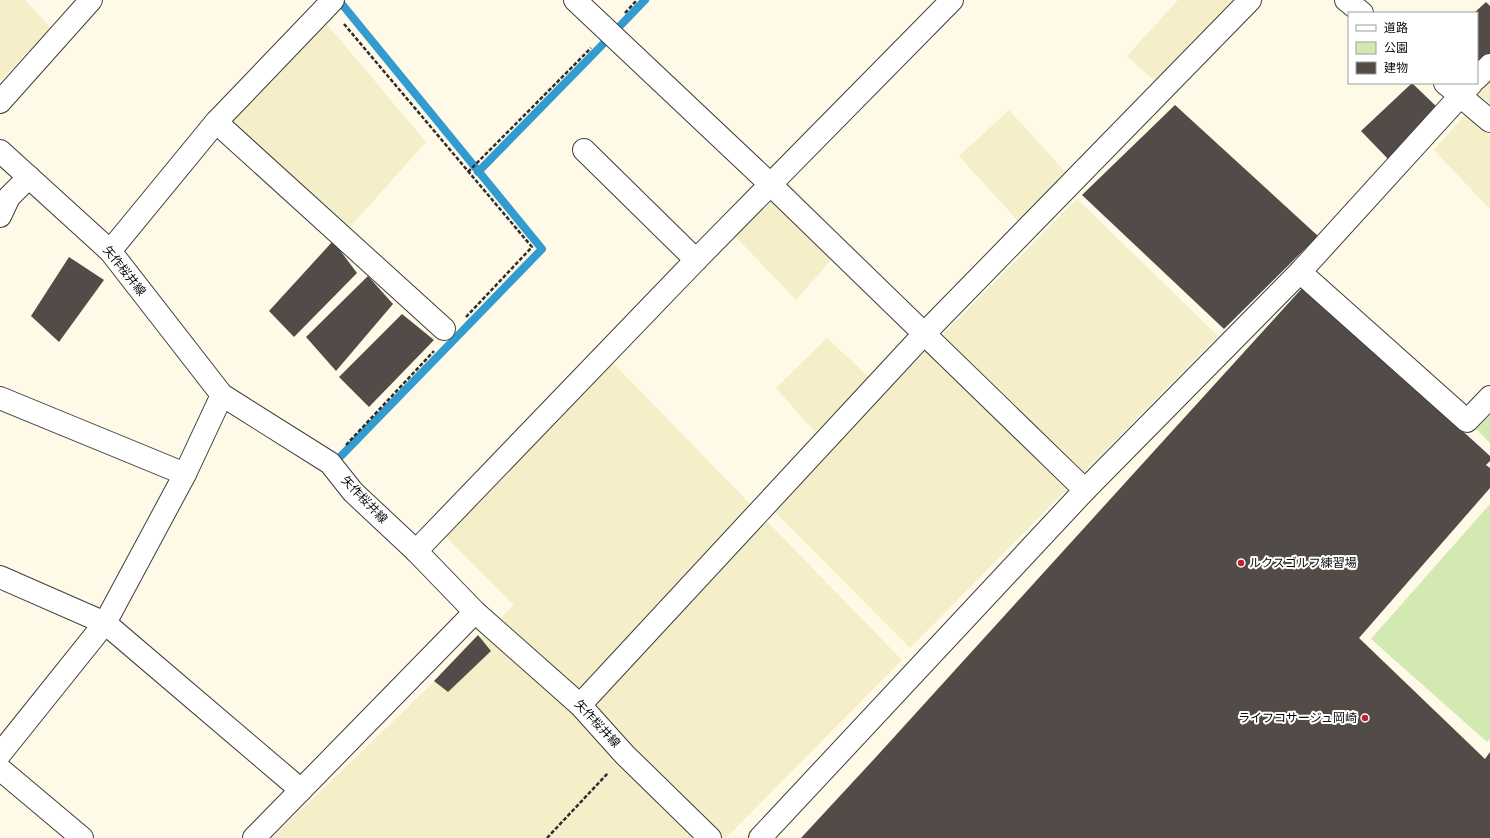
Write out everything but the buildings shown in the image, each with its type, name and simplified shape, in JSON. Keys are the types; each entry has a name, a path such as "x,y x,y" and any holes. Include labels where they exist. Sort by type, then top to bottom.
{"street":[{"path":"0,102 91,0"},
{"path":"575,0 770,184 1085,490"},
{"path":"416,552 696,260 952,0"},
{"path":"580,705 924,334 1250,0"},
{"path":"1346,0 1361,12"},
{"path":"110,251 216,122 331,3"},
{"path":"1478,77 1490,65"},
{"path":"760,838 1085,490 1300,272 1459,87 1490,121"},
{"path":"216,122 448,333"},
{"path":"584,150 696,260"},
{"name":"矢作桜井線","path":"0,152 110,251 222,395 330,463 353,492 476,612 580,705 625,755 710,838"},
{"path":"0,216 9,197 29,177"},
{"path":"1300,272 1467,421 1490,397"},
{"path":"0,754 105,623 185,474 222,395"},
{"path":"0,398 185,474"},
{"path":"0,577 105,623 301,790"},
{"path":"254,838 476,612"},
{"path":"0,769 82,838"}],"path":[{"path":"330,463 448,333 532,247 468,172 331,3"},
{"path":"468,172 607,31"},
{"path":"547,838 625,755"}],"shaded area":[{"path":"0,0 25,0 51,28 0,81"},
{"path":"1178,0 1235,0 1156,82 1127,56"},
{"path":"325,22 426,142 350,227 232,122"},
{"path":"1490,80 1490,107 1476,95"},
{"path":"1009,110 1069,176 1019,222 959,156"},
{"path":"1466,114 1490,135 1490,209 1434,150"},
{"path":"789,183 846,243 796,300 735,236"},
{"path":"1077,199 1218,336 910,648 771,508"},
{"path":"827,338 871,379 815,432 776,388"},
{"path":"612,362 902,660 726,838 272,838 514,605 446,537"}],"green space":[{"path":"1490,414 1490,443 1476,429"},
{"path":"1490,504 1490,739 1487,742 1371,639"}],"waterway":[{"path":"616,30 645,0"},
{"path":"341,3 542,249 341,456"},
{"path":"478,172 606,41"}],"place":[{"name":"ルクスゴルフ練習場","path":"1241,563"},
{"name":"ライフコサージュ岡崎","path":"1365,718"}]}
